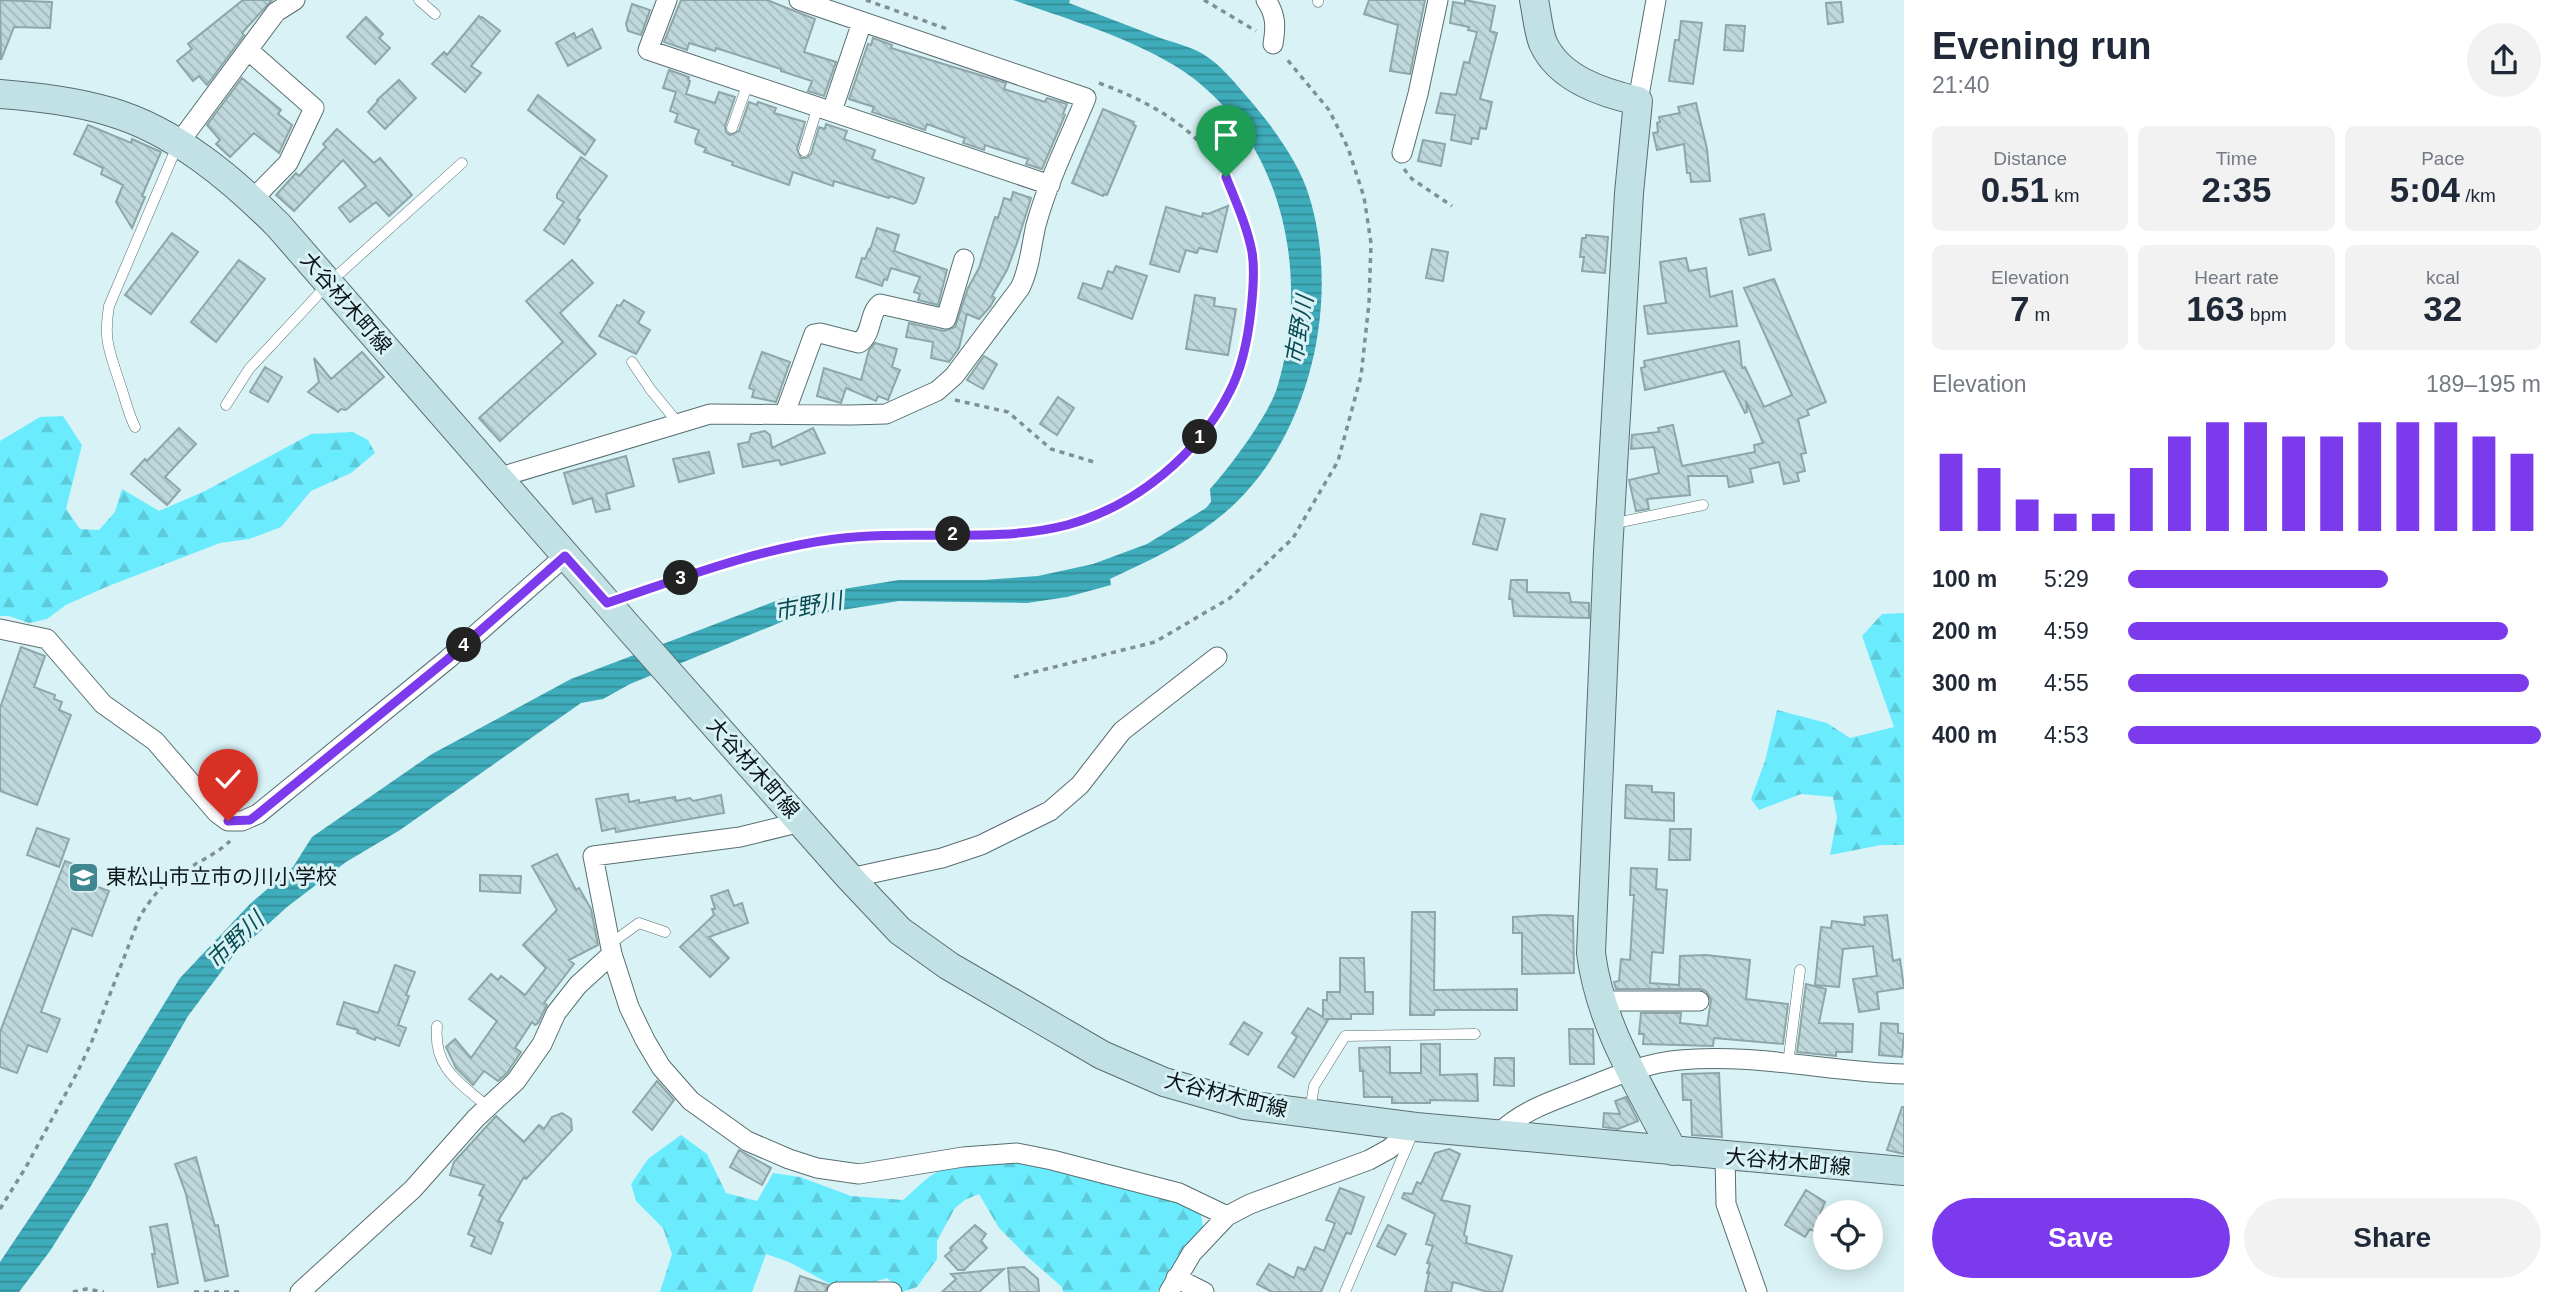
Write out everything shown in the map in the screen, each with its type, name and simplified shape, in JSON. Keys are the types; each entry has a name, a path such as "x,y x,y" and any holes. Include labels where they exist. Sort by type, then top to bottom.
{"main road":[{"path":"1534,0 1543,43 1562,68 1587,85 1638,101 1629,193 1603,652 1591,953 1600,1001 1631,1070 1673,1151"},
{"name":"大谷材木町線","path":"0,94 57,99 112,112 148,127 212,166 252,200 278,225 614,612 900,931 949,967 1102,1055 1164,1083 1245,1105 1310,1115 1904,1171"}],"street":[{"path":"667,0 648,50 1050,184"},
{"path":"497,478 710,414 886,414 937,391 954,376 1020,288 1026,276 1036,224 1086,98 799,0"},
{"path":"1266,0 1275,14 1273,44"},
{"path":"1402,153 1438,0"},
{"path":"1638,101 1656,0"},
{"path":"178,144 285,3"},
{"path":"825,108 862,22"},
{"path":"248,50 314,108 288,163 252,200"},
{"path":"785,414 814,334 820,333 859,343 867,334 874,309 880,304 946,319 964,259"},
{"path":"0,629 47,639 103,704 155,741 217,813 228,821 242,821 258,814 339,749 448,659 565,556"},
{"path":"850,878 968,850 1050,811 1080,785 1122,732 1217,657"},
{"path":"801,822 740,837 593,856 611,949 629,1007 661,1067 691,1101 747,1141 817,1168 859,1174 963,1157 1017,1153 1179,1193 1227,1216"},
{"path":"300,1292 413,1189 488,1107 502,1096 530,1064 556,1013 611,949"},
{"path":"1600,1001 1699,1001"},
{"path":"1499,1133 1512,1120 1532,1109 1645,1066 1687,1060 1723,1059 1873,1074 1904,1074"},
{"path":"1203,1292 1173,1285 1192,1253 1227,1216 1250,1204 1369,1160 1389,1149 1416,1127"},
{"path":"1725,1156 1726,1204 1757,1292"},
{"path":"837,1292 892,1292"}],"lane":[{"path":"419,0 435,14"},
{"path":"732,128 748,83"},
{"path":"804,150 825,108"},
{"path":"135,427 106,342 106,324 109,306 178,144"},
{"path":"226,405 250,369 329,283 462,163"},
{"path":"632,362 678,423"},
{"path":"1611,524 1703,505"},
{"path":"611,949 639,923 665,932"},
{"path":"1788,1064 1800,970"},
{"path":"436,1026 435,1043 441,1062 451,1075 488,1107"},
{"path":"1310,1115 1314,1086 1345,1036 1475,1034"},
{"path":"1345,1292 1416,1127"}],"path":[{"path":"866,0 958,33"},
{"path":"1014,677 1155,642 1230,598 1293,538 1338,461 1361,376 1369,303 1371,243 1364,197 1348,148 1329,110 1307,82 1273,44 1254,29 1203,0"},
{"path":"614,612 720,565 778,549 836,538 1023,532 1066,525 1093,516 1122,501 1180,461 1202,435 1231,391 1243,359 1252,299 1252,254 1241,212 1226,177 1205,146 1188,129 1162,111 1097,82"},
{"path":"1402,153 1404,168 1412,179 1452,206"},
{"path":"929,395 1008,412 1051,450 1094,463"},
{"path":"0,1209 78,1071 140,916 166,883 219,851 234,836 242,821"},
{"path":"73,1292 86,1289 104,1292"},
{"path":"194,1292 240,1292"}],"green space":[{"path":"63,416 82,445 66,509 80,529 99,530 115,512 122,489 159,511 205,491 311,434 353,432 368,440 375,453 351,473 311,491 281,527 249,539 220,543 106,587 66,605 47,619 29,623 9,616 0,616 0,441 40,417"},
{"path":"1904,613 1904,845 1881,845 1830,855 1837,818 1833,797 1801,794 1759,810 1751,799 1765,761 1777,710 1827,723 1850,738 1894,727 1862,636 1882,614"},
{"path":"681,1135 707,1154 726,1193 757,1201 773,1173 800,1177 851,1196 903,1200 926,1179 941,1170 966,1163 998,1162 1069,1172 1200,1208 1203,1227 1157,1292 1063,1292 1062,1287 999,1228 979,1194 955,1208 937,1241 937,1259 917,1287 902,1292 887,1278 864,1285 830,1284 789,1262 766,1254 752,1292 660,1292 672,1254 663,1228 636,1201 631,1184 648,1159"}],"water":[{"name":"市野川","path":"1013,0 1070,0 1069,3 1203,54 1233,80 1256,107 1281,140 1301,176 1316,225 1321,265 1321,306 1316,347 1305,387 1290,425 1271,460 1247,491 1200,531 1110,579 1111,585 1067,597 1027,603 899,601 791,618 630,684 603,699 581,703 400,830 346,862 287,907 233,956 188,1016 88,1191 50,1251 19,1292 0,1292 0,1262 57,1177 180,978 250,904 293,867 312,837 432,754 571,679 781,599 899,580 983,580 1038,576 1093,564 1147,544 1206,508 1211,502 1210,489 1248,441 1266,412 1277,388 1287,346 1291,304 1289,261 1282,219 1269,179 1250,141 1225,108 1193,78 1153,53 1130,43"}],"building":[{"path":"0,0 52,2 50,28 14,27 1,60"},
{"path":"243,0 272,0 242,33 244,35 207,85 199,76 193,81 177,61 192,49 188,44"},
{"path":"681,0 767,0 815,19 804,52 836,62 824,96 808,91 812,81 781,69 716,48 715,51 689,43 687,50 664,42"},
{"path":"1369,0 1425,0 1410,74 1390,71 1398,25 1364,14"},
{"path":"1465,0 1495,6 1490,31 1497,33 1480,99 1492,102 1486,129 1480,128 1478,139 1472,138 1471,144 1451,140 1455,115 1436,113 1441,93 1456,95 1464,62 1469,63 1477,32 1468,30 1469,27 1450,23 1453,2 1465,4"},
{"path":"1841,2 1843,22 1828,24 1826,3"},
{"path":"632,4 650,10 641,35 628,31 626,24"},
{"path":"479,16 500,31 471,66 481,73 465,92 432,64 444,52 447,55"},
{"path":"366,17 383,34 379,38 390,48 375,64 347,37"},
{"path":"1681,21 1702,23 1693,84 1669,81 1675,40 1679,40"},
{"path":"1726,25 1745,26 1743,51 1724,50"},
{"path":"592,29 601,48 568,66 556,43 574,33 576,38"},
{"path":"873,38 892,45 891,48 1006,83 1004,89 1045,102 1047,98 1067,104 1042,169 1026,164 1028,159 985,145 984,150 963,143 965,138 927,124 925,130 872,112 874,107 849,99 868,44 871,45"},
{"path":"669,70 689,77 686,94 715,103 719,92 735,97 725,126 730,135 739,131 749,102 776,108 774,113 805,122 797,149 801,158 811,154 819,127 825,129 826,124 847,131 844,139 875,150 872,159 924,178 916,202 913,204 890,196 889,198 834,181 833,186 793,172 789,185 704,152 706,148 695,141 699,130 675,122 678,114 670,111 676,92 663,88"},
{"path":"242,78 281,110 278,114 292,125 279,153 254,133 230,157 216,144 220,140 207,125"},
{"path":"399,80 416,98 385,129 368,112"},
{"path":"538,95 595,140 585,155 528,110"},
{"path":"1696,103 1707,149 1710,181 1691,182 1690,173 1687,173 1684,144 1657,150 1653,133 1658,132 1659,117 1680,113 1678,107"},
{"path":"1103,109 1134,122 1136,126 1107,195 1103,196 1072,183"},
{"path":"88,125 131,143 132,139 161,152 132,228 116,202 123,185 101,174 103,168 74,154"},
{"path":"337,129 374,163 380,158 412,195 389,216 376,202 350,222 339,208 366,186 343,160 294,211 276,195 296,173 299,176 326,147 323,144"},
{"path":"1423,140 1445,144 1441,166 1418,161"},
{"path":"581,157 607,176 577,218 580,220 564,244 544,230 564,202 557,198 557,194"},
{"path":"1013,192 1031,198 1007,270 992,296 995,298 979,319 967,314 959,348 949,362 931,358 933,342 906,337 909,323 944,331 955,327 968,288 979,268 995,217 998,218 1004,198 1011,200"},
{"path":"1228,206 1217,252 1199,248 1197,253 1186,250 1179,272 1150,264 1166,207 1202,217 1203,213 1208,214"},
{"path":"1764,214 1771,250 1749,255 1740,219"},
{"path":"877,228 899,235 894,251 947,270 938,305 918,300 920,294 914,292 920,277 891,268 882,286 856,277 862,258 865,259 870,250"},
{"path":"172,233 198,252 151,314 125,295"},
{"path":"1586,235 1608,237 1605,273 1582,271 1582,238 1586,238"},
{"path":"1432,249 1448,252 1443,281 1426,278"},
{"path":"1686,258 1689,271 1706,268 1710,297 1732,291 1737,326 1648,334 1644,306 1666,303 1660,262"},
{"path":"239,260 265,279 216,342 191,322"},
{"path":"572,260 593,283 560,313 596,354 500,441 479,418 563,342 526,301"},
{"path":"1116,266 1147,276 1132,319 1078,298 1083,283 1102,289 1108,271 1113,273"},
{"path":"1774,279 1826,402 1807,410 1809,415 1798,419 1806,453 1801,454 1805,471 1797,473 1799,481 1784,484 1779,462 1750,469 1753,482 1729,487 1727,476 1688,476 1690,495 1647,499 1649,509 1636,511 1629,480 1659,473 1654,447 1631,449 1632,435 1659,432 1658,428 1673,425 1682,466 1755,452 1754,445 1763,443 1746,401 1745,413 1724,371 1645,390 1641,368 1645,367 1644,361 1739,341 1742,368 1745,367 1764,407 1792,395 1744,288"},
{"path":"1195,295 1215,298 1214,306 1236,309 1228,355 1186,349"},
{"path":"624,300 644,312 638,323 650,330 636,354 599,336 617,305 620,306"},
{"path":"875,343 897,349 892,367 900,370 888,400 878,396 876,401 846,388 841,403 817,396 824,368 861,380 869,350"},
{"path":"362,352 384,377 346,410 341,409 338,412 308,392 319,382 314,358 331,379"},
{"path":"762,352 790,362 776,402 752,397 754,390 749,388"},
{"path":"984,356 997,364 983,389 967,380"},
{"path":"265,367 282,377 268,402 250,392"},
{"path":"1058,397 1074,408 1057,435 1040,424"},
{"path":"179,428 196,444 165,477 180,490 167,505 131,474"},
{"path":"813,428 825,453 781,465 779,460 743,467 738,444 749,442 751,434 765,431 770,435 772,448"},
{"path":"709,452 714,473 679,482 673,459"},
{"path":"626,456 634,486 606,494 610,509 596,512 592,498 573,504 564,473"},
{"path":"1481,514 1505,519 1497,550 1473,544"},
{"path":"1511,580 1527,580 1527,592 1569,593 1571,602 1589,603 1589,618 1514,616 1512,599 1509,599"},
{"path":"21,647 45,656 34,687 55,695 54,699 62,702 59,710 71,715 37,805 0,791 0,708"},
{"path":"1626,785 1652,786 1652,792 1674,793 1674,821 1625,818"},
{"path":"628,794 629,802 639,800 639,803 675,797 676,801 690,798 693,801 721,795 724,813 616,832 615,828 602,831 596,799"},
{"path":"37,828 69,839 59,867 27,855"},
{"path":"1670,829 1691,829 1690,860 1669,860"},
{"path":"557,854 576,890 579,888 591,909 598,945 569,960 574,964 544,1003 547,1005 538,1023 535,1025 532,1022 515,1048 521,1052 507,1073 498,1081 484,1071 473,1085 456,1068 446,1047 455,1039 471,1058 497,1021 469,999 491,974 498,980 501,976 525,995 546,968 523,945 557,910 532,866"},
{"path":"65,861 95,872 90,884 109,891 92,936 72,928 41,1012 60,1019 47,1052 28,1045 17,1073 0,1067 0,1032"},
{"path":"1631,868 1657,869 1656,889 1667,890 1663,953 1652,952 1650,983 1679,985 1680,956 1706,955 1750,960 1746,999 1788,1004 1783,1044 1714,1038 1713,1046 1643,1044 1644,1034 1639,1034 1641,1013 1681,1013 1680,1023 1707,1026 1711,1000 1706,991 1699,989 1616,989 1614,982 1619,981 1621,959 1630,960 1634,895 1630,895"},
{"path":"480,875 521,876 520,893 480,891"},
{"path":"728,890 734,906 742,903 748,923 709,937 729,958 710,977 680,947 714,915 711,896"},
{"path":"1412,912 1435,912 1434,990 1517,989 1517,1010 1435,1010 1434,1015 1410,1015"},
{"path":"1887,915 1893,961 1900,959 1904,988 1877,992 1879,1009 1859,1012 1853,979 1877,976 1873,946 1843,949 1839,987 1815,985 1821,927 1831,928 1832,921 1865,925 1864,917"},
{"path":"1573,916 1574,973 1522,974 1522,933 1513,933 1513,917"},
{"path":"1340,958 1364,958 1365,992 1373,992 1373,1014 1351,1014 1351,1019 1325,1019 1328,1020 1294,1077 1278,1067 1297,1037 1292,1033 1308,1008 1323,1017 1323,1000 1327,1000 1327,992 1340,992"},
{"path":"395,965 415,972 398,1025 406,1028 399,1046 376,1037 375,1040 357,1033 358,1030 337,1024 344,1002 378,1013"},
{"path":"1806,984 1826,989 1819,1023 1853,1024 1852,1052 1836,1052 1836,1056 1797,1052"},
{"path":"1244,1022 1262,1033 1248,1055 1230,1044"},
{"path":"1881,1023 1898,1024 1898,1033 1904,1034 1902,1057 1879,1055"},
{"path":"1569,1029 1593,1029 1594,1064 1570,1064"},
{"path":"1421,1044 1440,1044 1440,1075 1477,1074 1478,1101 1430,1100 1430,1103 1392,1103 1392,1097 1364,1097 1359,1048 1390,1047 1390,1073 1421,1073"},
{"path":"1495,1058 1514,1058 1514,1086 1494,1085"},
{"path":"1719,1073 1722,1137 1692,1135 1691,1100 1683,1100 1682,1074"},
{"path":"657,1081 674,1100 652,1130 633,1112"},
{"path":"1626,1097 1638,1121 1618,1129 1603,1127 1604,1113 1620,1114 1615,1101"},
{"path":"1904,1107 1904,1154 1887,1150"},
{"path":"562,1113 571,1119 572,1130 526,1179 524,1177 498,1221 503,1223 491,1254 471,1246 475,1237 468,1234 483,1197 479,1195 484,1185 450,1175 454,1162 496,1116 524,1142 539,1125 544,1129 552,1117"},
{"path":"1449,1149 1460,1154 1441,1200 1470,1206 1464,1235 1467,1237 1466,1243 1512,1256 1502,1292 1488,1292 1453,1282 1451,1292 1425,1292 1430,1264 1427,1263 1433,1246 1426,1244 1435,1214 1402,1198 1404,1193 1412,1194 1417,1182 1421,1184 1435,1153"},
{"path":"739,1150 771,1168 762,1185 730,1167"},
{"path":"196,1157 215,1226 218,1225 228,1276 205,1281 186,1194 175,1164"},
{"path":"1340,1188 1364,1197 1351,1234 1346,1233 1321,1292 1272,1292 1257,1284 1269,1264 1294,1278 1298,1267 1305,1270 1315,1247 1324,1251 1335,1223 1326,1220"},
{"path":"1806,1190 1822,1200 1813,1200 1813,1231 1810,1229 1805,1237 1785,1225"},
{"path":"167,1224 178,1283 158,1287 150,1227"},
{"path":"975,1225 986,1234 981,1241 987,1248 964,1270 958,1270 945,1256"},
{"path":"1388,1225 1406,1234 1395,1255 1377,1246"},
{"path":"1024,1267 1038,1279 1039,1292 1010,1292 1008,1268"},
{"path":"1004,1269 979,1292 942,1292 956,1279 951,1274"},
{"path":"800,1276 828,1285 825,1292 795,1292"}],"place":[{"name":"東松山市立市の川小学校","path":"83,877"}],"route":[{"path":"228,821 250,820 258,814 448,659 565,556 607,603 720,565 778,549 836,538 1023,532 1066,525 1093,516 1155,480 1180,461 1202,435 1231,391 1243,359 1252,299 1252,254 1241,212 1226,177"}]}
